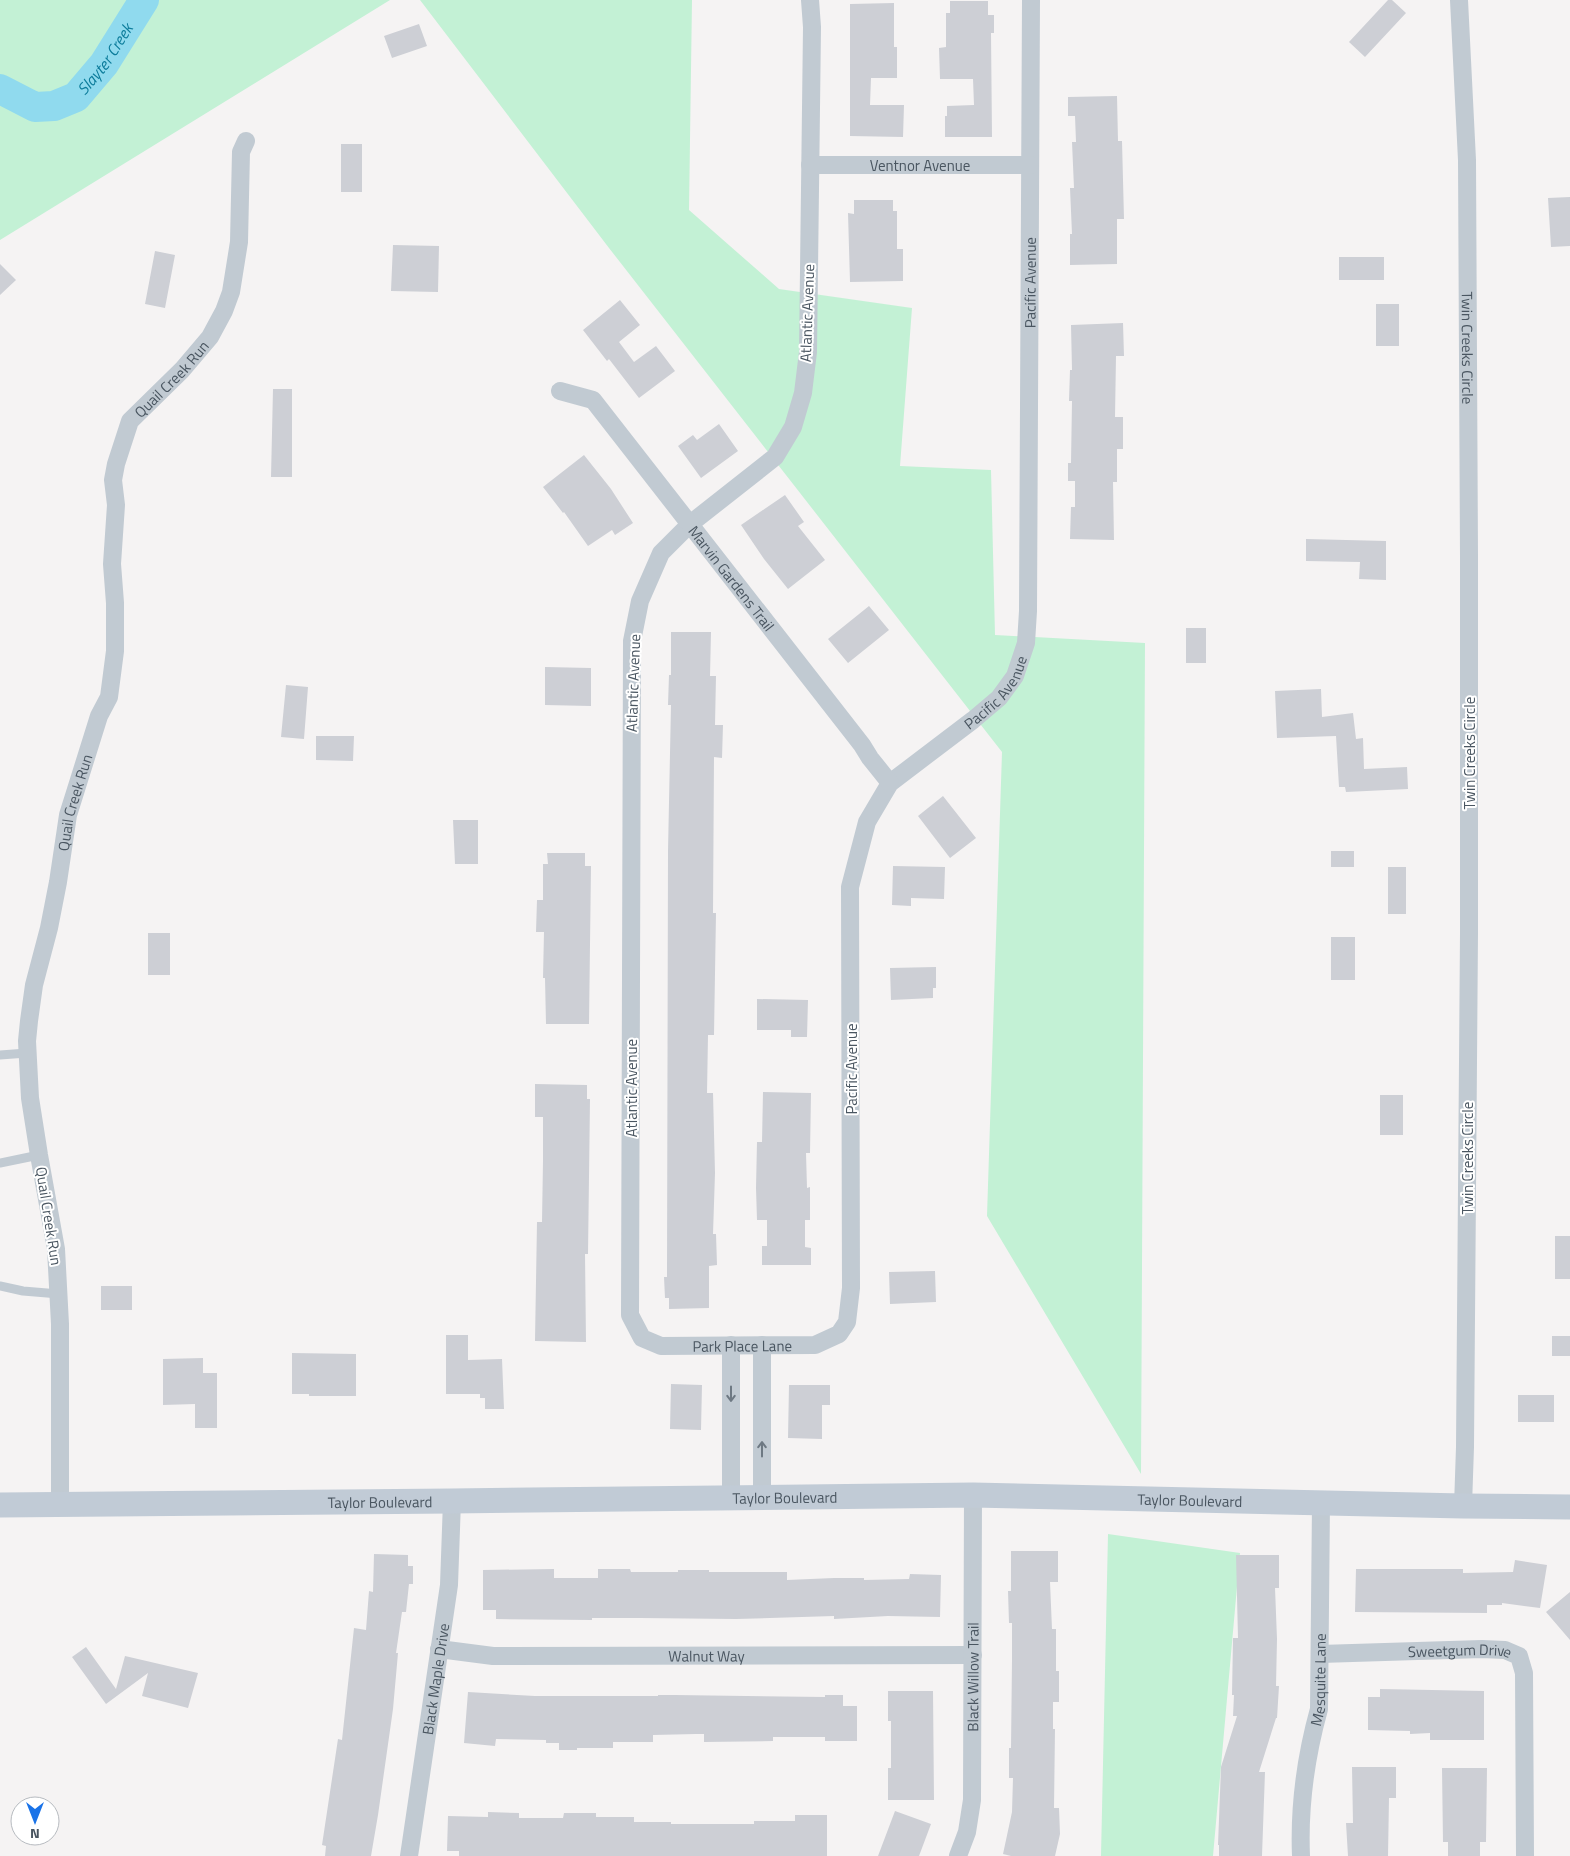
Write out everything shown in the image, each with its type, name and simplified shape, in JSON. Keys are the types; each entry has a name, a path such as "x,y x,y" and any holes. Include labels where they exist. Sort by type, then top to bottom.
{"street":[{"name":"Atlantic Avenue","path":"642,1338 630,1315 632,641 640,601 661,553 690,524 775,457 793,427 803,393 808,352 812,27 810,0"},
{"name":"Pacific Avenue","path":"839,1334 847,1322 852,1288 850,887 867,822 890,783 973,720 998,698 1015,676 1026,643 1028,601 1030,0"},
{"name":"Twin Creeks Circle","path":"1459,0 1467,160 1469,556 1469,995 1466,1437 1463,1506"},
{"name":"Quail Creek Run","path":"60,1504 59,1294 56,1249 30,1098 29,1021 34,985 49,928 68,816 95,730 109,697 115,651 115,602 112,564 116,505 113,480 116,464 130,421 182,370 210,337 224,310 231,292 239,242 241,152 246,140"},
{"name":"Ventnor Avenue","path":"810,166 1030,165"},
{"name":"Marvin Gardens Trail","path":"560,390 593,400 890,783"},
{"name":"Park Place Lane","path":"642,1338 661,1346 815,1345 839,1334"},
{"path":"731,1345 731,1498"},
{"path":"762,1345 762,1497"},
{"name":"Taylor Boulevard","path":"0,1504 973,1495 1570,1507"},
{"name":"Black Willow Trail","path":"958,1856 967,1832 972,1800 973,1495"},
{"name":"Black Maple Drive","path":"409,1856 449,1585 452,1501"},
{"name":"Mesquite Lane","path":"1301,1856 1303,1795 1311,1739 1319,1709 1321,1503"},
{"name":"Walnut Way","path":"439,1649 493,1656 972,1655"},
{"name":"Sweetgum Drive","path":"1320,1654 1482,1649 1505,1650 1519,1656 1524,1673 1525,1856"}],"lane":[{"path":"0,1055 28,1053"},
{"path":"0,1163 39,1155"},
{"path":"0,1286 23,1291 59,1294"}],"green space":[{"path":"0,0 390,0 0,240"},
{"path":"420,0 692,0 689,210 779,289 912,308 900,466 991,470 995,635 1145,643 1141,1474 987,1216 1002,752 609,248"},
{"path":"1108,1534 1240,1553 1213,1856 1101,1856"}],"building":[{"path":"1388,0 1392,0 1406,13 1365,57 1349,42"},
{"path":"950,1 988,1 988,15 994,15 994,33 991,33 992,137 945,137 947,106 974,105 973,79 940,79 939,48 946,47 946,13 950,13"},
{"path":"894,3 894,47 897,47 897,78 871,78 870,105 904,105 903,137 850,136 850,4"},
{"path":"419,24 427,46 392,58 384,36"},
{"path":"1117,96 1118,141 1122,141 1124,219 1117,219 1117,264 1070,265 1070,234 1072,234 1070,188 1074,188 1072,142 1076,142 1075,116 1068,116 1068,97"},
{"path":"341,144 362,144 362,192 341,192"},
{"path":"1570,197 1570,246 1551,247 1548,198"},
{"path":"854,200 893,200 893,211 897,211 897,249 903,249 903,281 850,282 848,213 854,214"},
{"path":"393,245 439,246 438,292 391,291"},
{"path":"155,251 175,255 165,308 145,304"},
{"path":"1339,257 1384,257 1384,280 1339,280"},
{"path":"0,264 16,280 0,295"},
{"path":"620,300 640,325 619,342 634,362 656,346 675,371 639,398 609,359 607,361 583,330"},
{"path":"1376,304 1399,304 1399,346 1376,346"},
{"path":"1123,323 1124,356 1116,356 1115,417 1123,417 1123,449 1117,449 1117,482 1113,482 1114,540 1070,539 1071,507 1075,507 1075,481 1068,481 1068,463 1071,463 1072,401 1069,401 1070,370 1072,370 1071,325"},
{"path":"273,389 292,389 292,477 271,477"},
{"path":"719,424 738,451 701,478 678,446 693,435 697,440"},
{"path":"584,455 611,489 633,523 615,535 612,530 588,546 564,512 543,487"},
{"path":"785,495 804,522 798,526 825,560 788,589 764,559 741,525"},
{"path":"1306,539 1386,541 1386,580 1359,579 1360,562 1306,561"},
{"path":"869,606 889,630 848,663 828,639"},
{"path":"1186,628 1206,628 1206,663 1186,663"},
{"path":"671,632 711,632 710,676 716,676 715,725 723,725 722,758 714,757 713,913 716,913 714,1035 708,1035 707,1093 713,1093 715,1173 713,1234 716,1234 717,1265 709,1266 709,1308 669,1309 669,1298 665,1298 664,1277 667,1277 668,851 671,705 668,705 669,675 671,675"},
{"path":"545,667 591,668 591,706 545,705"},
{"path":"286,685 308,687 304,739 281,737"},
{"path":"1321,689 1322,717 1353,713 1356,739 1363,738 1364,769 1407,767 1408,789 1346,792 1345,787 1339,787 1336,736 1277,738 1275,691"},
{"path":"316,736 354,736 353,761 316,760"},
{"path":"943,796 976,838 950,858 918,816"},
{"path":"453,820 478,820 478,864 455,864"},
{"path":"1331,851 1354,851 1354,867 1331,867"},
{"path":"547,853 585,853 585,866 591,866 589,1024 546,1024 545,978 543,978 544,932 536,932 537,900 543,900 543,864 548,864"},
{"path":"893,866 945,867 944,899 911,898 911,906 892,905"},
{"path":"1388,867 1406,867 1406,914 1388,914"},
{"path":"148,933 170,933 170,975 148,975"},
{"path":"1331,937 1355,937 1355,980 1331,980"},
{"path":"936,967 936,988 933,988 933,998 891,1000 890,968"},
{"path":"757,999 808,1000 807,1037 791,1037 791,1030 757,1030"},
{"path":"535,1084 587,1085 587,1099 590,1099 588,1254 585,1254 586,1342 535,1341 537,1222 542,1222 543,1117 535,1117"},
{"path":"763,1092 811,1093 810,1153 806,1153 807,1188 810,1187 810,1220 805,1220 805,1247 811,1248 811,1265 762,1265 762,1246 767,1246 767,1220 757,1220 756,1188 757,1142 762,1142"},
{"path":"1380,1095 1403,1095 1403,1135 1380,1135"},
{"path":"1555,1236 1570,1236 1570,1279 1555,1279"},
{"path":"935,1271 936,1302 890,1304 889,1272"},
{"path":"101,1286 132,1286 132,1310 101,1310"},
{"path":"446,1335 468,1335 468,1360 502,1359 504,1409 485,1409 485,1398 480,1398 480,1394 446,1394"},
{"path":"1552,1336 1570,1336 1570,1356 1552,1356"},
{"path":"292,1353 356,1354 356,1396 292,1394"},
{"path":"203,1358 203,1373 217,1373 217,1428 195,1428 195,1404 163,1405 163,1359"},
{"path":"671,1384 702,1385 701,1430 670,1429"},
{"path":"789,1385 830,1385 830,1405 822,1405 822,1439 788,1438"},
{"path":"1518,1395 1554,1395 1554,1422 1518,1422"},
{"path":"1011,1551 1058,1551 1058,1582 1050,1582 1052,1629 1056,1629 1056,1671 1059,1671 1059,1702 1053,1702 1053,1729 1055,1729 1054,1808 1059,1808 1060,1834 1055,1856 1011,1856 1003,1854 1012,1812 1013,1778 1009,1778 1012,1623 1009,1623 1008,1591 1011,1591"},
{"path":"374,1554 408,1555 408,1566 413,1566 413,1584 409,1584 406,1612 402,1612 396,1653 398,1653 393,1709 378,1815 371,1856 325,1856 326,1846 322,1845 338,1739 342,1740 354,1628 366,1630 369,1591 373,1592"},
{"path":"1236,1555 1279,1555 1279,1588 1275,1588 1276,1686 1279,1686 1277,1718 1259,1772 1265,1772 1262,1856 1219,1856 1218,1845 1221,1767 1237,1716 1233,1716 1234,1695 1232,1695 1233,1638 1238,1638"},
{"path":"1515,1560 1547,1565 1540,1608 1502,1603 1502,1605 1487,1605 1487,1613 1355,1612 1356,1569 1463,1569 1463,1573 1513,1572"},
{"path":"554,1569 554,1578 598,1578 598,1569 630,1569 631,1572 709,1570 709,1572 787,1572 787,1580 834,1578 864,1578 864,1580 909,1579 910,1574 941,1575 940,1617 888,1616 834,1619 834,1616 736,1619 496,1619 496,1610 483,1610 483,1570"},
{"path":"1570,1592 1570,1640 1546,1612"},
{"path":"86,1647 116,1689 125,1656 198,1673 188,1708 142,1696 148,1673 106,1704 72,1657"},
{"path":"1380,1689 1484,1691 1484,1740 1430,1740 1430,1733 1410,1734 1410,1731 1368,1730 1368,1697 1380,1697"},
{"path":"888,1691 933,1691 934,1800 888,1800 888,1768 891,1768 891,1721 888,1721"},
{"path":"468,1692 535,1696 825,1697 825,1695 843,1695 843,1706 857,1706 857,1741 825,1741 825,1737 773,1737 773,1741 704,1742 704,1734 696,1734 653,1735 653,1742 613,1742 613,1748 577,1748 577,1750 559,1750 559,1743 546,1743 546,1740 496,1739 495,1746 464,1743"},
{"path":"1352,1767 1396,1767 1396,1798 1389,1798 1388,1856 1348,1856 1346,1823 1353,1823"},
{"path":"1442,1768 1487,1768 1486,1842 1480,1842 1480,1856 1448,1856 1448,1842 1443,1842"},
{"path":"895,1811 931,1824 919,1856 878,1856"},
{"path":"488,1812 519,1813 519,1818 563,1818 564,1813 596,1813 596,1817 634,1817 634,1822 671,1822 671,1824 754,1824 754,1821 795,1821 795,1815 827,1815 827,1856 459,1856 459,1851 447,1851 448,1816 488,1817"}],"waterway":[{"name":"Slayter Creek","path":"0,89 35,107 54,106 76,97 104,64 144,0"}]}
